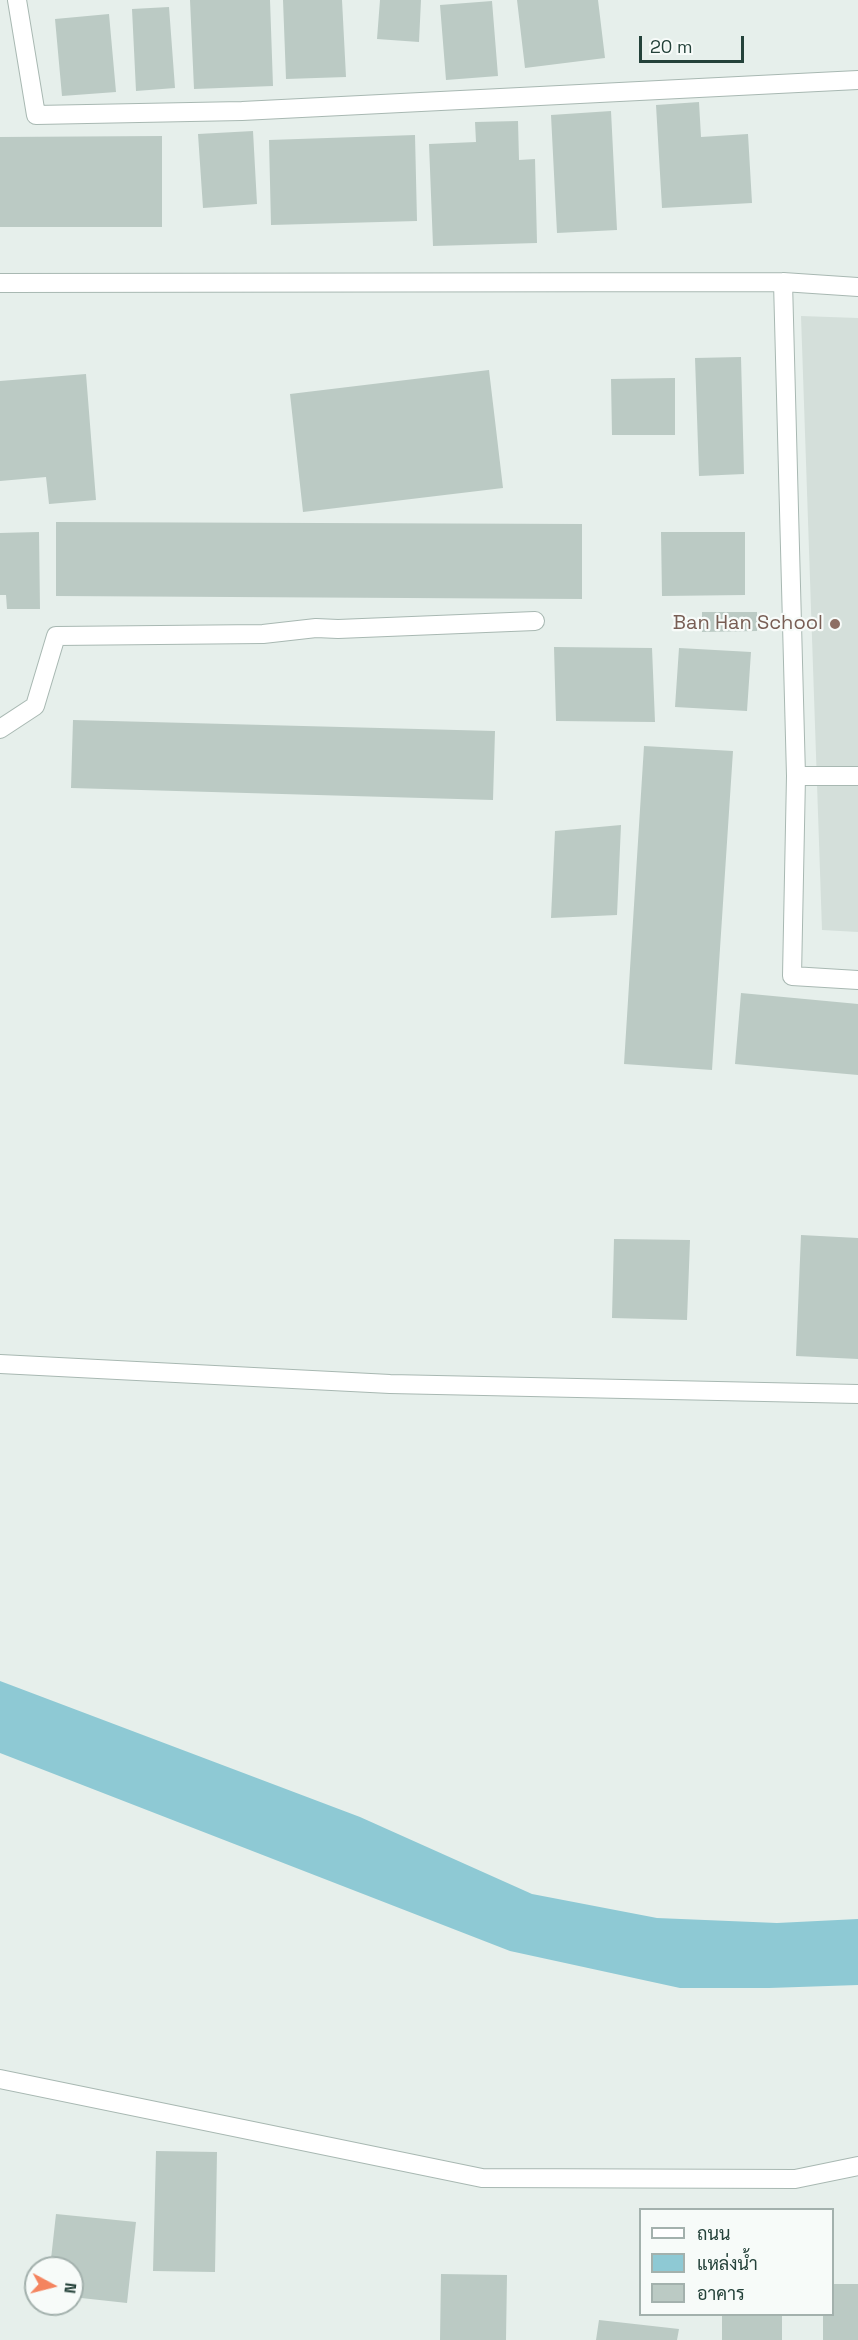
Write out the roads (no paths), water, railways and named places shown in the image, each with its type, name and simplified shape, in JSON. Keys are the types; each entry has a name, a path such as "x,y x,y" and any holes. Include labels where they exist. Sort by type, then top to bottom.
{"street":[{"path":"17,0 36,115 242,111 858,80"},
{"path":"0,284 783,282 858,287"},
{"path":"783,282 796,776 792,976 858,980"},
{"path":"0,729 35,706 56,636 263,634 316,627 338,629 535,621"},
{"path":"796,776 858,776"},
{"path":"0,1364 390,1384 858,1394"},
{"path":"0,2079 482,2178 795,2179 858,2166"}],"water":[{"path":"0,1681 360,1817 532,1894 657,1918 777,1923 858,1919 858,1985 680,1988 510,1951 0,1753"}],"place":[{"name":"Ban Han School","path":"835,624"}]}
